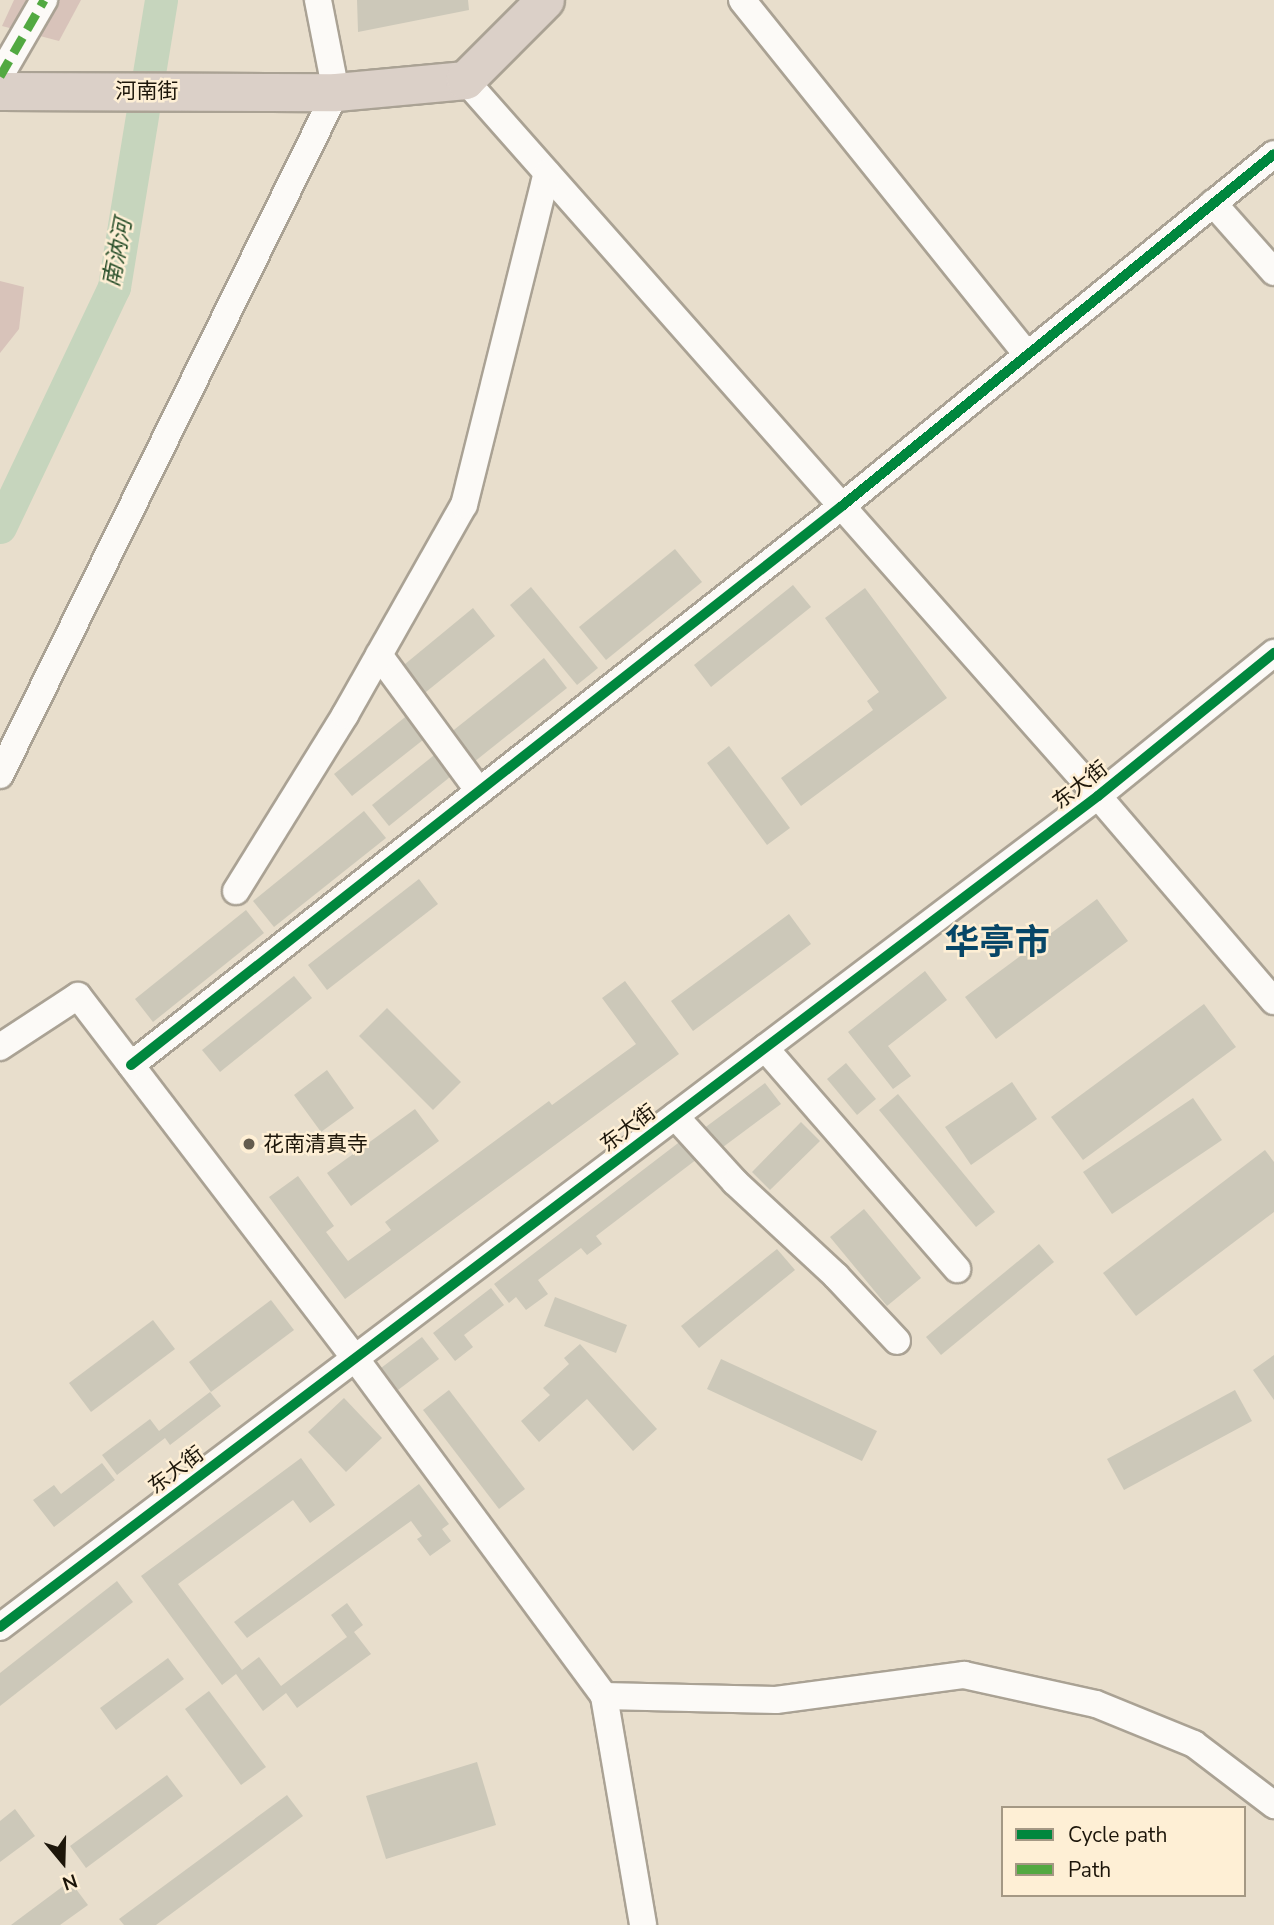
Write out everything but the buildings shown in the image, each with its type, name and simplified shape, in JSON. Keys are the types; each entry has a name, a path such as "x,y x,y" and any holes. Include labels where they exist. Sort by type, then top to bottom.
{"highway":[{"path":"336,92 465,80 545,0"},
{"name":"河南街","path":"7,86 336,92"}],"street":[{"path":"7,86 44,0"},
{"path":"0,775 336,92 318,0"},
{"path":"742,0 1027,355"},
{"path":"465,80 1098,796 1274,1001"},
{"path":"131,1065 842,506 1274,154"},
{"path":"236,891 379,654 464,505 547,173"},
{"path":"1213,203 1274,272"},
{"name":"东大街","path":"0,1626 1098,796 1274,653"},
{"path":"379,654 479,791"},
{"path":"0,1047 78,996 355,1358 604,1696 643,1925"},
{"path":"765,1048 957,1269"},
{"path":"675,1116 735,1182 836,1276 897,1341"},
{"path":"604,1696 776,1700 964,1675 1096,1704 1194,1744 1274,1805"}],"shaded area":[{"path":"14,0 81,0 59,41 2,26"},
{"path":"0,281 24,287 19,329 0,353"}],"waterway":[{"name":"南汭河","path":"0,527 114,287 161,0"}],"marked path":[{"path":"0,76 44,0"}],"cycle path":[{"path":"131,1065 842,506 1274,154"},
{"path":"0,1627 1098,796 1274,653"}],"place":[{"name":"花南清真寺","path":"249,1144"}],"district":[{"name":"华亭市","path":"997,943"}]}
